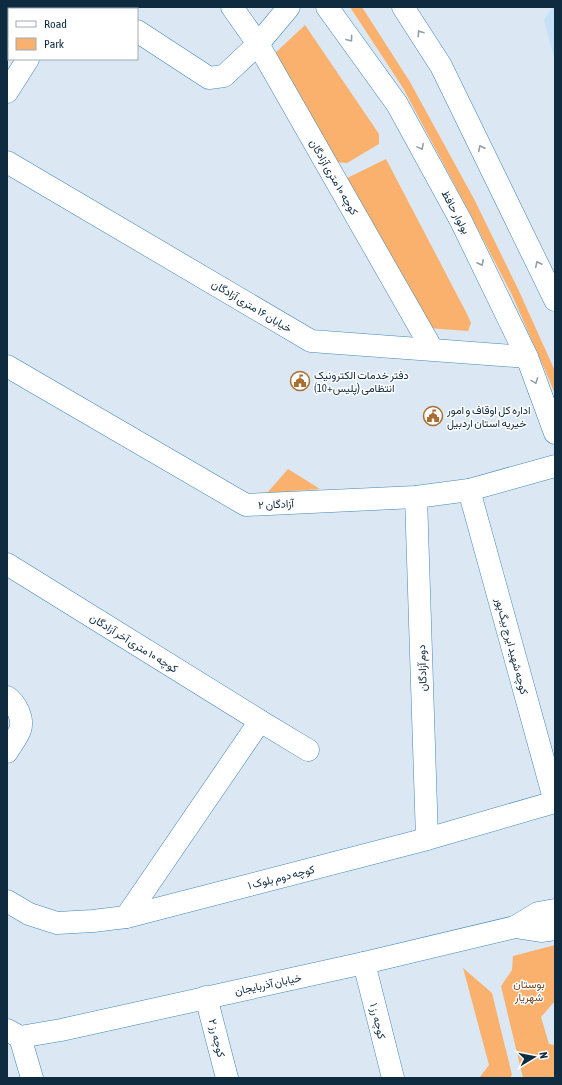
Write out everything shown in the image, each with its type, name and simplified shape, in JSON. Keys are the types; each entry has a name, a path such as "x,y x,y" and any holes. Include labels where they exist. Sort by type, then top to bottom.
{"street":[{"name":"کوچه ۱۰ متری آزادگان","path":"232,7 258,44 432,349"},
{"path":"138,32 209,78 224,76 258,44 289,7"},
{"name":"بولوار حافظ","path":"327,7 397,104 461,221 527,357 555,433"},
{"path":"403,7 441,66 555,300"},
{"path":"7,92 27,60"},
{"name":"خیابان ۱۶ متری آزادگان","path":"7,162 311,341 527,357"},
{"name":"آزادگان ۲","path":"7,366 246,505 416,497 469,490 555,466"},
{"name":"کوچه شهید ایرج بیگ‌پور","path":"469,490 555,802"},
{"name":"دوم آزادگان","path":"416,497 427,839"},
{"name":"کوچه ۱۰ متری آخر آزادگان","path":"7,564 308,750"},
{"path":"7,697 20,713 21,729 7,752"},
{"path":"126,917 260,721"},
{"name":"کوچه دوم بلوک ۱","path":"7,901 29,914 57,923 93,922 126,917 427,839 555,802"},
{"name":"خیابان آذربایجان","path":"32,1078 14,1033 61,1030 364,963 515,927 538,913 555,910"},
{"name":"خیابان آذربایجان","path":"515,927 541,931 555,929"},
{"name":"کوچه رز ۱","path":"364,963 392,1078"},
{"name":"کوچه رز ۲","path":"206,997 227,1078"}],"shaded area":[{"path":"553,7 555,7 555,62 544,20"}],"green space":[{"path":"350,7 362,7 410,82 474,199 519,291 555,371 555,394 512,295 467,208 403,88"},
{"path":"305,25 379,134 379,144 347,163 334,162 273,55"},
{"path":"386,159 466,312 471,323 468,331 427,328 343,180"},
{"path":"288,469 320,489 267,493"},
{"name":"بوستان شهریار","path":"555,945 555,1001 541,1017 549,1044 555,1045 555,1078 523,1078 501,986 512,970 513,956"},
{"name":"بوستان شهریار","path":"463,968 492,993 512,1075 510,1078 479,1078 489,1065"}],"place":[{"name":"دفتر خدمات الکترونیک انتظامی (پلیس+10)","path":"300,381"},
{"name":"اداره کل اوقاف و امور خیریه استان اردبیل","path":"433,416"}]}
